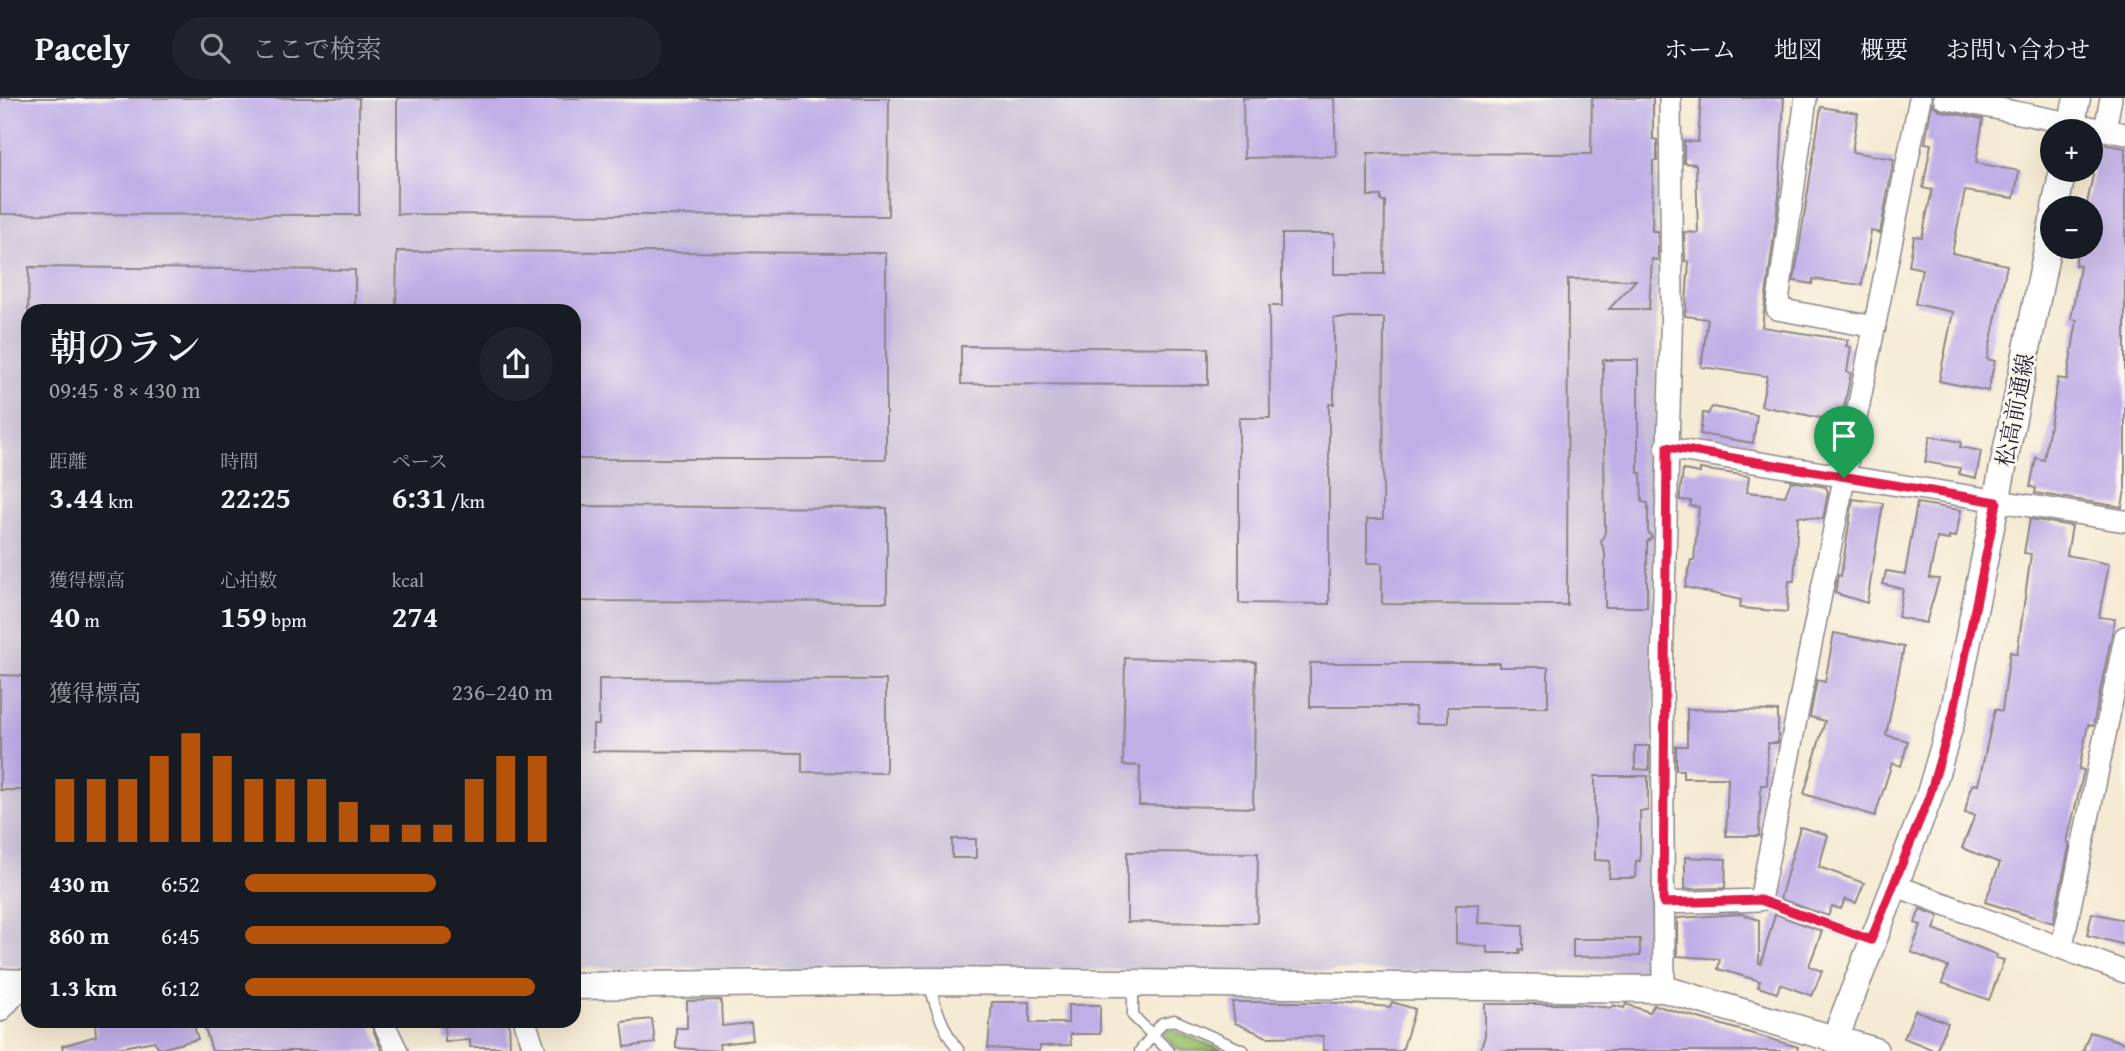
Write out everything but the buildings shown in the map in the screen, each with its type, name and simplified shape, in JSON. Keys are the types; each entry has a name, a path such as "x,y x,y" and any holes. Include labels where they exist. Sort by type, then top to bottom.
{"street":[{"path":"1664,989 1667,447 1672,301 1670,98"},
{"path":"1807,98 1777,309 1875,327"},
{"path":"1663,903 1760,900 1920,98"},
{"path":"1944,98 2040,107 2115,132 2111,98"},
{"name":"松高前通線","path":"1835,1039 1871,940 1929,797 1953,715 2045,259"},
{"path":"1667,447 1844,478 2125,521"},
{"path":"2062,946 2125,637"},
{"path":"1894,885 2062,946 2125,972"},
{"path":"581,986 929,981 1664,989 1875,1051"},
{"path":"0,1011 18,983"},
{"path":"386,1028 397,1051"},
{"path":"527,1028 535,1051"}],"lane":[{"path":"1760,900 1871,940"},
{"path":"929,981 934,1004 949,1039 959,1051"},
{"path":"1133,984 1133,1016 1169,1051"},
{"path":"1140,1051 1162,1023 1174,1020 1244,1051"}],"shaded area":[{"path":"0,98 1658,98 1653,972 581,968 581,304 21,304 21,966 0,966"}],"green space":[{"path":"1169,1029 1225,1051 1181,1051 1163,1034"}],"route":[{"path":"1667,447 1844,478 1997,502 1953,715 1929,797 1871,940 1760,900 1663,903 1662,669 1667,447"}]}
